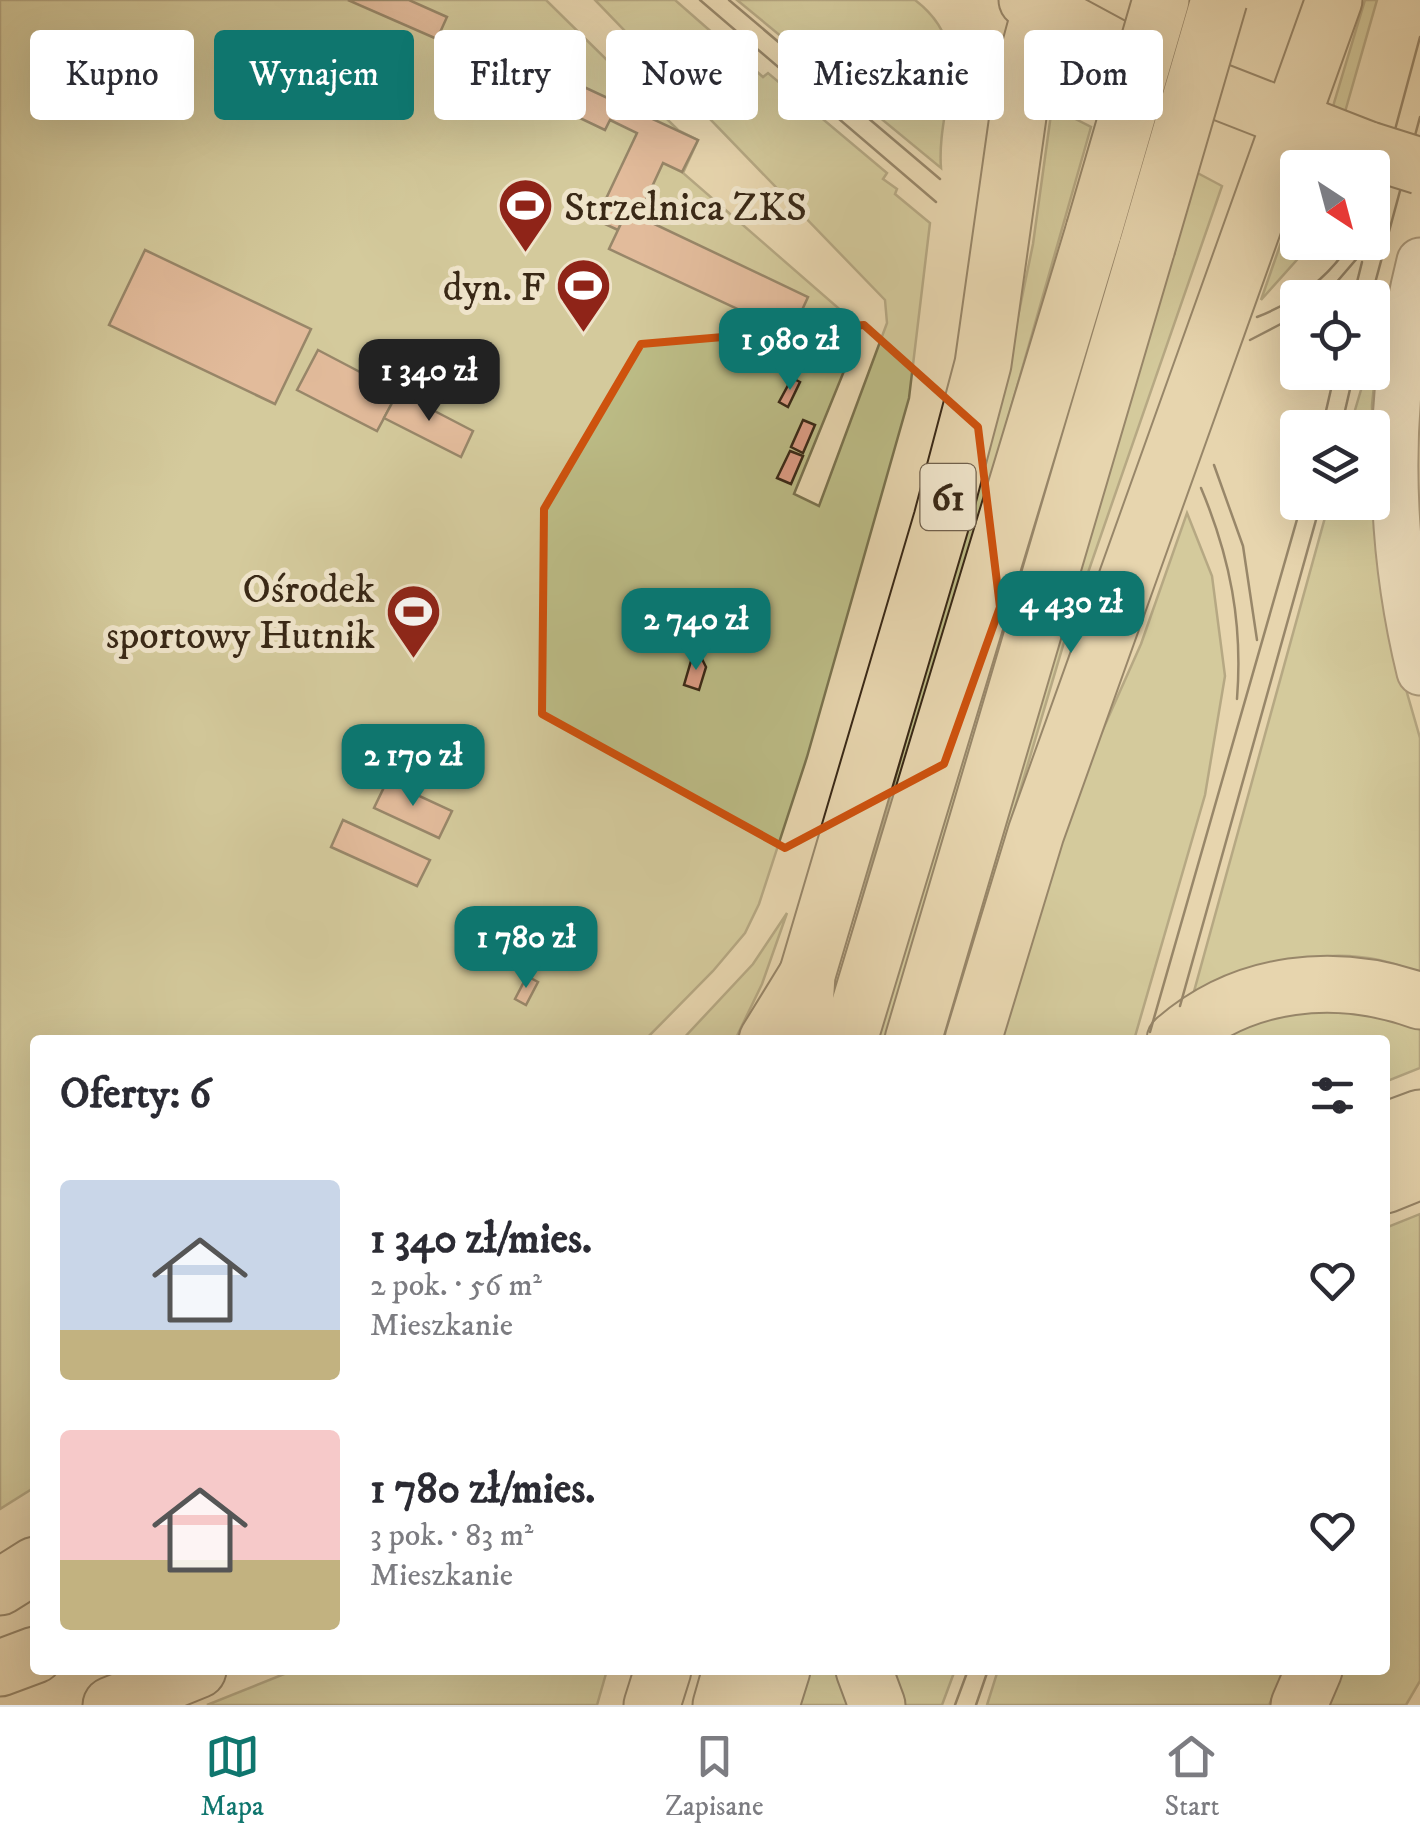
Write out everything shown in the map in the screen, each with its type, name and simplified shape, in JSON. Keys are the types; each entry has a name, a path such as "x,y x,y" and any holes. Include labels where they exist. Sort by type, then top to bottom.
{"main road":[{"path":"851,1035 1161,0"},
{"path":"914,1035 1219,0"},
{"path":"975,1035 1043,814 1334,0"},
{"path":"1037,3 1136,59 1394,158"},
{"name":"61","path":"803,1035 807,975 942,520 983,364 1037,3"},
{"path":"770,1035 807,975"},
{"path":"1182,1035 1236,1000 1295,986 1368,986 1420,1001"},
{"path":"1390,1130 1420,1118"},
{"path":"1390,1183 1420,1171"},
{"path":"0,1586 30,1568"},
{"path":"0,1668 30,1657"},
{"path":"111,1705 186,1675"},
{"path":"652,1705 661,1675"},
{"path":"720,1705 729,1675"},
{"path":"771,1705 780,1675"},
{"path":"866,1675 877,1705"},
{"path":"1299,1705 1312,1675"}],"street":[{"path":"1420,262 1395,417 1394,493 1408,624 1420,672"}],"highlighted area":[{"path":"864,325 978,427 1000,607 944,764 785,848 542,714 544,509 641,344"}],"green space":[{"name":"Ośrodek sportowy Hutnik","path":"0,0 546,0 576,30 434,30 434,120 586,120 586,39 606,59 606,120 668,120 698,140 683,173 844,313 844,371 794,494 819,506 887,323 885,300 711,120 758,120 758,73 763,77 768,73 778,81 778,120 824,120 887,173 883,179 897,189 895,194 930,223 909,398 807,757 759,904 745,933 650,1035 30,1035 30,1490 0,1509"},
{"name":"Ośrodek sportowy Hutnik","path":"595,0 675,0 709,30 624,30"},
{"path":"737,0 915,0 941,30 778,30 778,34"},
{"path":"1365,0 1377,0 1345,112 1333,108"},
{"path":"883,120 944,120 941,168"},
{"path":"1050,120 1077,120 1091,127 846,987 838,984 1001,399 1033,244"},
{"path":"1190,169 1222,186 1065,639 947,1035 936,1035"},
{"path":"1112,236 1122,239 892,1035 876,1035"},
{"path":"1280,245 1280,260 1297,260 1261,300"},
{"path":"1361,390 1374,390 1372,410 1355,410"},
{"path":"1187,513 1212,576 1225,676 1205,795 1135,1035 1001,1035 1076,790 1141,644"},
{"path":"1324,520 1379,520 1399,665 1420,738 1420,974 1362,957 1305,958 1248,973 1193,995"},
{"path":"787,913 762,984 737,1035 687,1035 753,964"},
{"path":"1307,1003 1420,1022 1420,1068 1390,1080 1390,1035 1226,1035"},
{"path":"1420,1214 1420,1681 1406,1705 1326,1705 1338,1675 1390,1675 1390,1226"},
{"path":"282,1675 606,1675 597,1705 207,1705"},
{"path":"802,1675 845,1675 858,1705 793,1705"},
{"path":"893,1675 953,1675 942,1705 905,1705"},
{"path":"996,1675 1283,1675 1269,1705 987,1705"}],"building":[{"path":"348,0 409,0 447,17 441,30 434,30 434,38"},
{"path":"586,88 606,97 606,120 610,120 605,130 584,120"},
{"path":"610,120 655,120 698,140 682,172 663,163 638,217 627,211 618,230 596,220 637,133"},
{"path":"627,211 808,297 791,334 609,249"},
{"path":"145,250 311,329 275,404 109,325"},
{"path":"809,338 819,343 806,370 796,365"},
{"path":"318,350 398,392 377,431 297,390"},
{"path":"792,378 800,382 788,407 779,402"},
{"path":"398,392 473,431 461,457 384,418"},
{"path":"803,420 815,425 803,453 791,447"},
{"path":"790,451 803,456 791,484 777,478"},
{"path":"700,655 706,667 699,690 684,685 691,661"},
{"path":"387,781 452,811 439,838 374,808"},
{"path":"343,820 430,860 417,886 331,847"},
{"path":"527,976 538,982 526,1005 515,999"}],"tram line":[{"path":"700,0 936,202"},
{"path":"729,0 940,179"},
{"path":"1390,150 1420,37"},
{"path":"1376,280 1420,117"},
{"path":"1257,317 1310,287 1337,260"},
{"path":"1338,280 1356,260"},
{"path":"1358,280 1362,262"},
{"path":"1250,340 1280,324"},
{"path":"1326,410 1331,390"},
{"path":"1345,410 1350,390"},
{"path":"1214,465 1243,546 1257,640"},
{"path":"1201,488 1220,539 1232,591 1238,644 1237,699"},
{"path":"1150,1032 1297,520"},
{"path":"1180,1006 1316,520"},
{"path":"955,1705 966,1675"},
{"path":"976,1705 986,1675"}],"place":[{"name":"Strzelnica ZKS","path":"525,255"},
{"name":"dyn. F","path":"584,335"},
{"name":"Ośrodek sportowy Hutnik","path":"414,660"}]}
